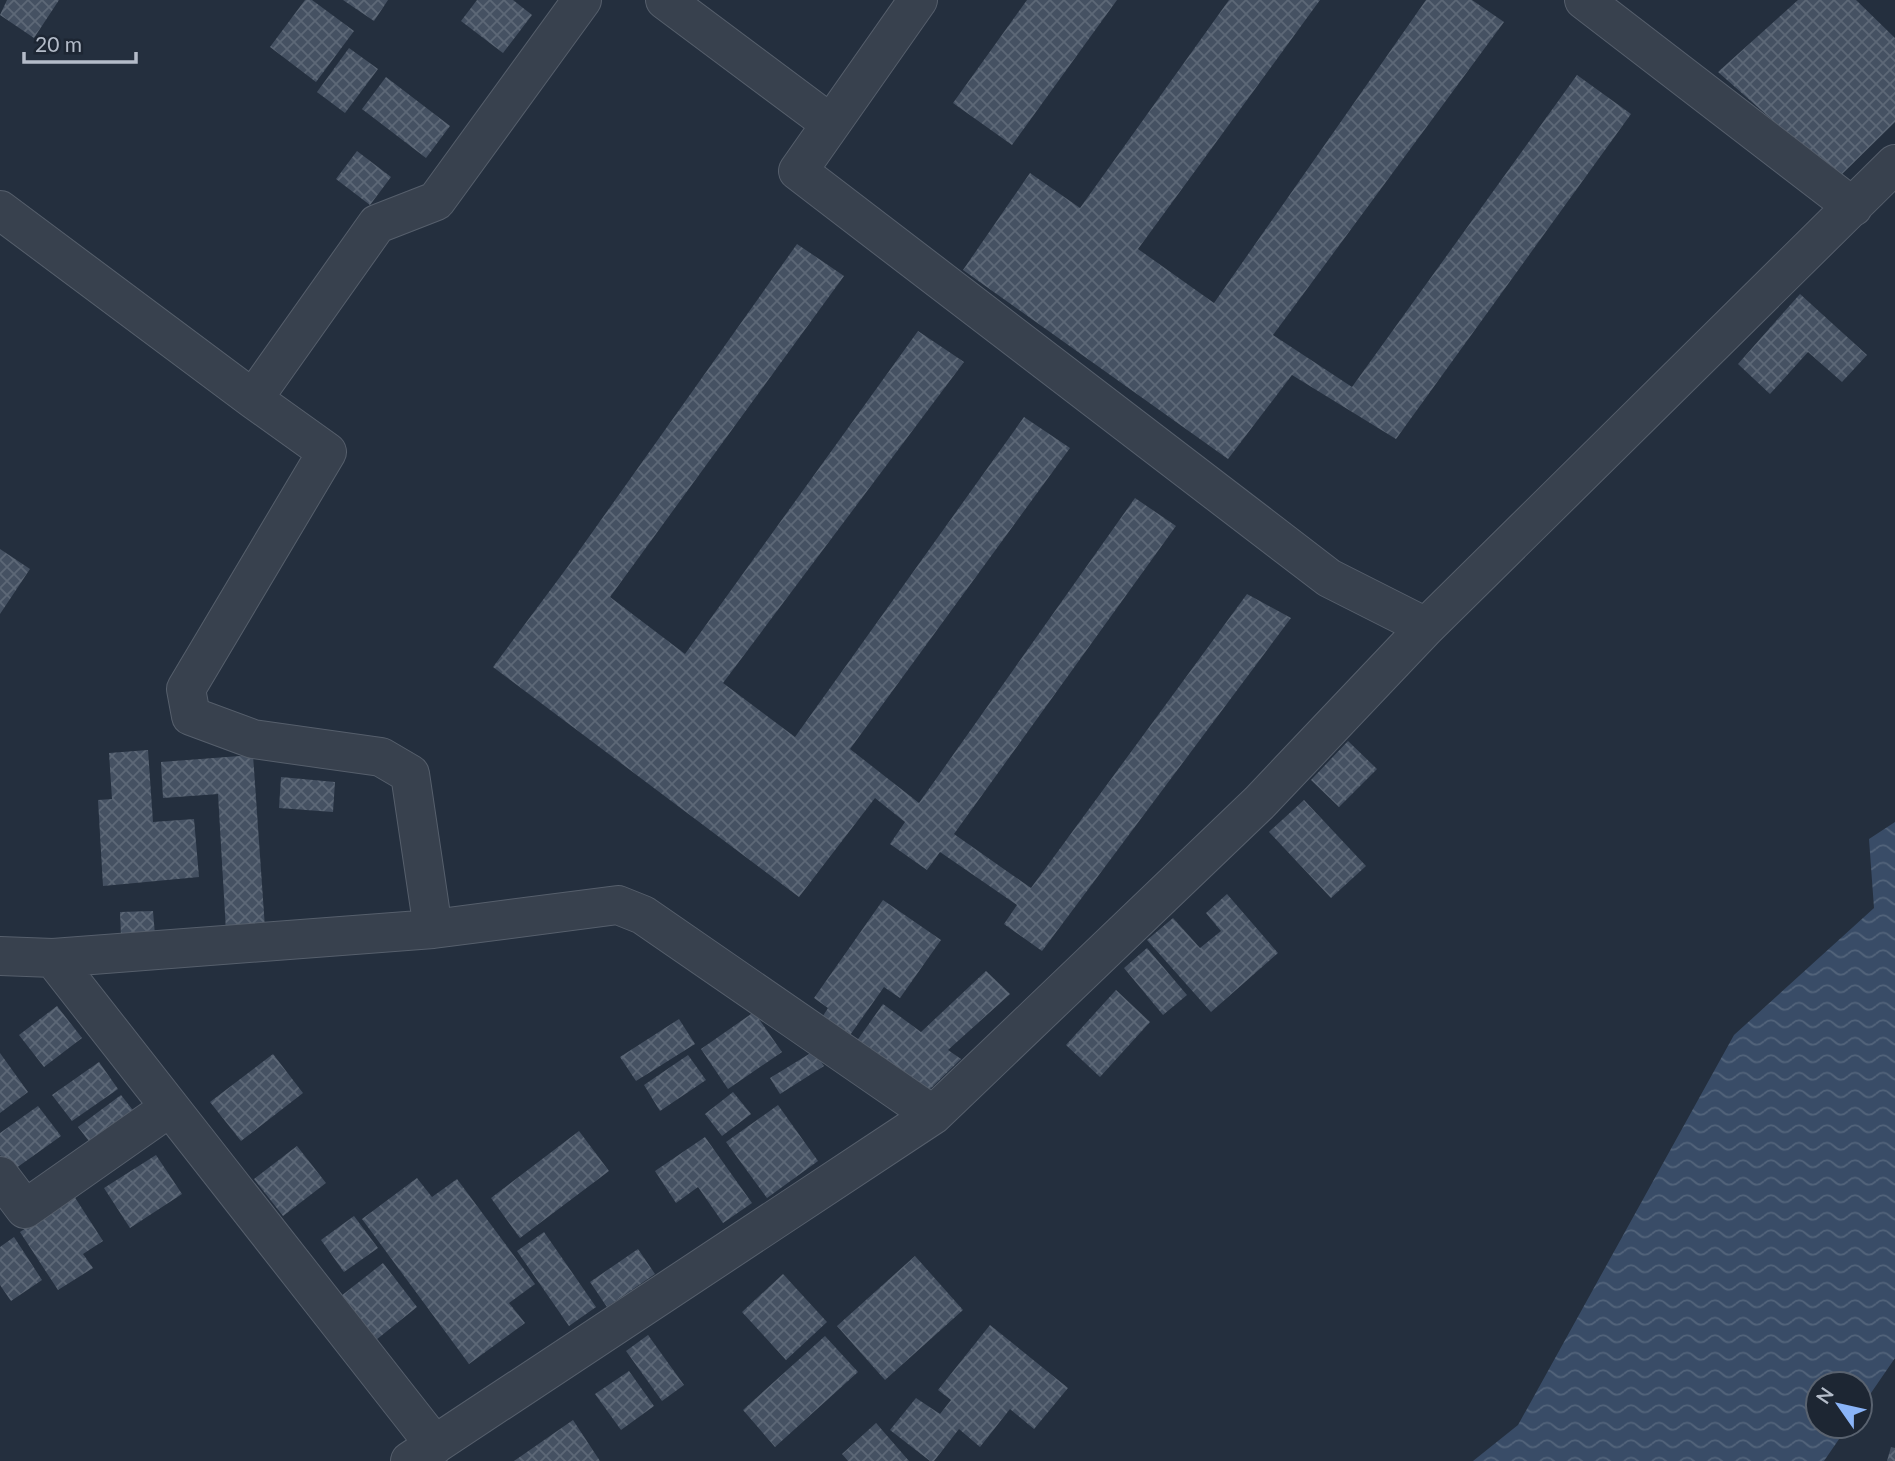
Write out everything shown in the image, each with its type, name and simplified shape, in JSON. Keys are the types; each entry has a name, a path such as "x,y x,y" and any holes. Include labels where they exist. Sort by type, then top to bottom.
{"street":[{"path":"253,400 377,224 436,201 582,0"},
{"path":"665,0 831,124"},
{"path":"918,0 797,171 1329,578 1426,626"},
{"path":"1584,0 1853,207"},
{"path":"53,958 169,1108 423,1453 933,1115 1259,803 1426,626 1895,164"},
{"path":"0,210 253,400 327,452 186,689 191,716 253,739 381,757 410,775 433,929"},
{"path":"0,956 53,958 433,929 618,905 643,915 933,1115"},
{"path":"0,1176 25,1209 169,1108"}],"water":[{"path":"1895,822 1895,1358 1874,1389 1874,1370 1804,1370 1804,1440 1838,1440 1824,1461 1473,1461 1518,1425 1734,1035 1874,908 1869,839"}],"building":[{"path":"7,0 59,0 34,38 0,15"},
{"path":"305,0 312,0 354,31 316,82 270,47"},
{"path":"343,0 388,0 374,21"},
{"path":"477,0 513,0 532,15 503,53 461,21"},
{"path":"1027,0 1117,0 1012,145 953,103"},
{"path":"1229,0 1320,0 1138,249 1214,303 1426,0 1472,0 1504,22 1273,335 1352,387 1577,75 1631,114 1396,439 1292,375 1228,459 963,270 1030,173 1080,208"},
{"path":"1798,0 1856,0 1895,38 1895,122 1838,178 1718,72"},
{"path":"349,48 378,69 345,113 317,92"},
{"path":"386,77 450,126 426,158 362,109"},
{"path":"357,151 391,177 370,205 336,179"},
{"path":"797,244 844,276 610,597 685,654 918,331 964,362 723,683 795,737 1024,417 1070,448 850,749 919,803 1135,498 1176,526 954,834 1031,888 1247,594 1291,618 1042,951 1004,924 1017,905 940,852 927,870 890,844 905,822 875,798 799,897 493,667 569,565"},
{"path":"1800,294 1867,355 1842,382 1808,352 1770,394 1738,364"},
{"path":"0,549 30,569 0,614"},
{"path":"1348,741 1377,769 1339,807 1311,780"},
{"path":"148,750 153,822 194,819 199,877 103,886 98,800 112,799 109,753"},
{"path":"253,755 265,928 226,931 218,794 163,798 161,762"},
{"path":"281,777 335,782 333,812 279,808"},
{"path":"1304,800 1366,866 1331,898 1269,832"},
{"path":"1227,894 1278,953 1211,1012 1147,940 1173,918 1200,948 1221,931 1206,913"},
{"path":"883,900 941,940 900,998 884,987 848,1038 821,1019 828,1008 814,998"},
{"path":"153,911 155,935 121,936 120,912"},
{"path":"1147,948 1187,995 1163,1015 1124,968"},
{"path":"986,971 1010,994 948,1050 961,1059 927,1092 856,1042 883,1004 921,1032"},
{"path":"1116,990 1150,1022 1100,1077 1066,1045"},
{"path":"57,1006 82,1038 44,1067 19,1035"},
{"path":"754,1012 782,1052 728,1089 701,1049"},
{"path":"679,1019 695,1044 636,1081 620,1057"},
{"path":"814,1051 824,1066 780,1094 770,1078"},
{"path":"0,1053 28,1092 0,1113"},
{"path":"273,1054 303,1093 241,1141 210,1102"},
{"path":"688,1055 706,1080 660,1111 644,1085"},
{"path":"99,1062 118,1089 72,1121 52,1095"},
{"path":"733,1092 751,1114 722,1136 705,1114"},
{"path":"121,1095 139,1118 95,1149 78,1127"},
{"path":"778,1105 818,1161 767,1198 726,1142"},
{"path":"38,1106 61,1136 12,1171 0,1155 0,1133"},
{"path":"579,1131 609,1171 520,1238 491,1198"},
{"path":"705,1137 752,1203 723,1223 698,1187 676,1203 655,1171"},
{"path":"297,1146 326,1183 283,1216 254,1179"},
{"path":"156,1155 182,1194 130,1228 104,1188"},
{"path":"417,1178 432,1197 457,1179 535,1284 509,1303 525,1323 469,1364 362,1219"},
{"path":"74,1196 103,1241 83,1254 93,1268 58,1290 20,1232"},
{"path":"354,1216 378,1248 344,1272 321,1240"},
{"path":"544,1232 596,1307 569,1326 517,1251"},
{"path":"14,1237 42,1280 11,1301 0,1285 0,1247"},
{"path":"638,1249 655,1274 607,1307 590,1282"},
{"path":"915,1256 963,1310 885,1380 837,1326"},
{"path":"383,1263 417,1307 371,1344 336,1300"},
{"path":"783,1274 827,1322 786,1360 742,1312"},
{"path":"990,1325 1068,1388 1034,1429 1010,1409 980,1447 959,1429 934,1461 930,1461 890,1430 916,1398 940,1414 951,1400 938,1390"},
{"path":"648,1335 684,1385 662,1401 626,1351"},
{"path":"825,1336 858,1372 775,1447 743,1410"},
{"path":"629,1371 654,1406 621,1430 595,1394"},
{"path":"573,1420 600,1461 514,1461"},
{"path":"876,1423 909,1461 848,1461 842,1454"},
{"path":"1891,1447 1895,1448 1895,1461 1887,1461"}]}
